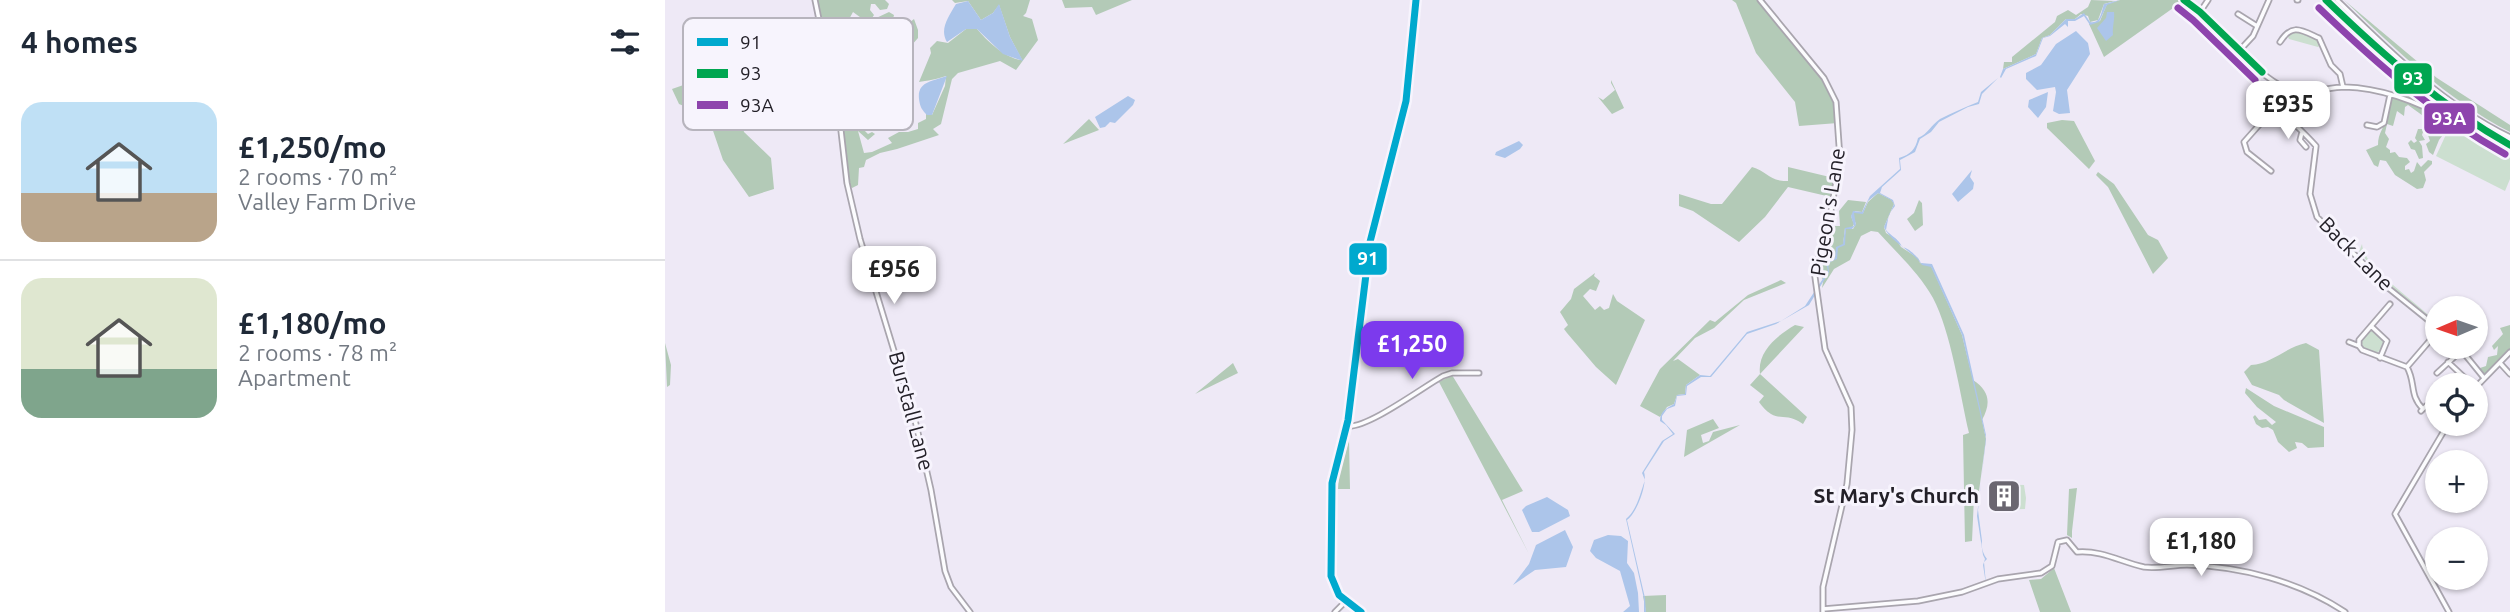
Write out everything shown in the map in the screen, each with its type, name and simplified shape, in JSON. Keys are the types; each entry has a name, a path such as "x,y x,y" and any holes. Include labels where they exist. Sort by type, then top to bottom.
{"main road":[{"path":"1360,612 1345,602 1333,583 1332,483 1347,426 1366,261 1406,101 1416,0"}],"street":[{"name":"Burstall Lane","path":"815,0 819,18"},
{"name":"Pigeon's Lane","path":"1761,0 1820,72 1836,102 1840,159 1827,233 1814,270 1825,349 1851,407 1852,430 1847,484 1823,587 1823,610"},
{"path":"2184,0 2200,12 2248,61 2292,90 2302,92 2343,88 2390,95 2415,102 2452,121"},
{"path":"2200,12 2209,0"},
{"path":"2239,51 2253,36 2269,0"},
{"path":"2326,0 2421,88 2454,112 2510,145"},
{"path":"2337,0 2395,56 2443,97 2510,137"},
{"path":"2238,14 2257,26"},
{"path":"2284,39 2288,31 2293,29 2319,38 2331,65 2340,74 2343,88"},
{"name":"Back Lane","path":"2248,61 2255,78 2276,106 2317,149 2311,194 2317,217 2387,287 2425,319"},
{"path":"2255,78 2262,72"},
{"path":"2367,125 2379,126 2384,123 2390,95"},
{"path":"2269,171 2248,152 2244,142 2276,106"},
{"name":"Burstall Lane","path":"841,130 845,174 858,228 915,420 946,575 952,589 970,612"},
{"path":"2302,132 2300,140 2306,147"},
{"path":"2359,346 2360,339 2390,304"},
{"path":"2371,326 2387,341 2381,358"},
{"path":"2349,342 2362,350 2407,367"},
{"path":"2407,367 2425,346"},
{"path":"2488,374 2510,352"},
{"path":"2437,373 2451,359"},
{"path":"2469,359 2480,373"},
{"path":"2448,362 2460,373"},
{"path":"2500,363 2510,374"},
{"path":"2407,367 2415,399 2424,409"},
{"path":"1347,426 1357,425 1385,412 1443,376 1452,373 1479,373"},
{"path":"2441,436 2395,514 2449,612"},
{"path":"1823,610 1918,601 1962,592 1998,579 2041,573 2052,566 2058,542 2067,540 2077,552 2091,551 2147,568 2187,565 2214,567 2269,578 2326,600 2345,612"},
{"path":"1335,612 1345,602"}],"green space":[{"path":"815,0 885,0 889,4 887,9 880,10 875,4 871,4 870,10 874,15 872,18 861,18 853,12 850,18 819,18"},
{"path":"952,0 1030,0 1023,16 1032,19 1038,40 1016,70 1000,61 958,73 952,79 941,124 933,129 939,135 866,160 864,167 859,168 858,185 852,188 847,183 840,130 864,130 868,134 875,134 868,140 858,131 864,153 872,152 892,143 888,138 899,132 918,129 918,123 926,119 926,114 932,115 945,86 946,76 919,82 931,53 930,48 937,41 948,43 966,29 977,29 1003,53 1022,60 1010,37 999,5 993,13 981,20 968,1 955,3"},
{"path":"1062,0 1132,0 1096,15 1092,7 1065,8"},
{"path":"1732,0 1760,0 1820,72 1834,95 1838,123 1799,126 1795,102 1756,53 1736,3"},
{"path":"2091,0 2115,1 2104,4 2098,20 2090,22 2088,16 2081,14 2075,19 2066,19 2050,35 2042,38 2036,54 2003,69 2004,62 2012,62 2012,57 2055,22 2057,16 2068,10 2076,15 2088,7"},
{"path":"2120,0 2183,1 2104,57 2089,24 2100,21 2107,4"},
{"path":"2344,0 2437,78 2510,125 2510,132 2443,89 2402,55"},
{"path":"2338,4 2440,95 2510,139 2510,142 2462,113 2418,81 2357,26"},
{"path":"889,12 894,15 893,18 876,18"},
{"path":"913,20 918,30 918,38 913,44 913,34"},
{"path":"2293,31 2316,38 2321,45 2318,47 2289,39 2287,35"},
{"path":"2358,37 2372,46 2395,71 2432,103 2457,119 2459,125 2510,148 2510,153 2450,126 2439,140 2433,155 2426,144 2430,141 2427,132 2433,130 2436,121 2426,118 2408,105 2405,107 2404,116 2397,111 2393,126 2387,124 2385,133 2389,139 2386,147 2390,153 2395,152 2399,157 2407,158 2410,162 2405,166 2405,170 2409,169 2411,173 2417,162 2421,167 2428,160 2432,161 2424,172 2426,180 2423,188 2417,189 2395,175 2386,161 2380,160 2378,167 2374,165 2366,150 2378,145 2396,82 2388,73 2383,73 2378,61 2359,45"},
{"path":"1611,80 1624,108 1612,114 1598,97 1603,100 1615,90"},
{"path":"683,85 683,106 679,104 672,89"},
{"path":"1089,119 1099,130 1063,144"},
{"path":"2074,121 2095,161 2089,169 2047,128 2047,123"},
{"path":"2450,126 2510,155 2510,179 2505,191 2436,156"},
{"path":"2418,129 2424,129 2422,135 2425,140 2419,141 2423,158 2419,159 2408,143 2411,140 2414,143 2417,141 2415,138"},
{"path":"713,130 744,130 771,158 774,189 749,197 723,160"},
{"path":"1752,167 1782,181 1788,181 1788,167 1834,178 1831,197 1788,187 1765,217 1739,242 1693,211 1679,206 1679,194 1711,204 1722,204"},
{"path":"2098,172 2114,184 2148,235 2158,240 2168,258 2153,274 2108,187 2096,175"},
{"path":"1878,193 1892,200 1894,204 1884,227 1886,233 1918,258 1920,263 1931,266 1962,335 1973,380 1986,393 1988,403 1982,420 1986,439 1979,491 1974,497 1972,541 1965,542 1963,435 1969,433 1950,345 1933,298 1921,280 1878,232 1871,231 1861,236 1850,260 1834,269 1822,288 1824,276 1822,280 1821,266 1834,226 1840,226 1839,211 1848,200 1866,202 1862,212 1855,211 1851,216 1854,224 1852,228 1845,228 1843,245 1846,229 1853,229 1856,224 1854,213 1863,213 1868,202"},
{"path":"1919,200 1922,203 1923,225 1915,231 1907,219 1914,213"},
{"path":"2362,244 2373,265 2425,312 2425,315 2390,286 2359,252"},
{"path":"1595,273 1594,276 1600,281 1596,291 1590,289 1583,296 1595,310 1600,306 1604,310 1609,308 1613,294 1617,301 1645,320 1616,385 1596,367 1567,333 1564,329 1568,325 1560,312 1571,299 1574,289"},
{"path":"1781,280 1786,283 1744,300 1714,328 1695,338 1673,361 1678,359 1700,375 1686,385 1685,394 1677,395 1674,404 1667,407 1660,417 1640,406 1660,369 1710,320 1715,322 1748,295"},
{"path":"1795,325 1804,327 1760,374 1762,358 1770,345"},
{"path":"2510,325 2510,352 2488,374 2480,373 2474,366 2486,366 2489,357 2497,355 2498,346 2494,350 2492,346 2503,334 2500,328"},
{"path":"2373,331 2381,334 2384,342 2381,350 2373,353 2365,350 2362,342 2365,334"},
{"path":"665,343 671,365 670,385 667,387"},
{"path":"2306,343 2319,350 2324,423 2279,395 2252,385 2244,372 2251,365 2266,362"},
{"path":"1233,363 1238,373 1195,394"},
{"path":"1760,374 1807,417 1803,424 1775,416 1763,407 1759,402 1764,396 1750,385"},
{"path":"1452,375 1523,491 1502,500 1529,554 1439,382"},
{"path":"2246,388 2274,406 2324,427 2324,447 2308,448 2295,442 2297,448 2289,452 2278,442 2273,430 2256,424 2253,417 2255,415 2259,420 2266,419 2272,425 2276,422 2257,407 2245,393"},
{"path":"1713,419 1719,428 1701,435 1703,443 1709,441 1713,432 1740,425 1684,457 1687,430"},
{"path":"1349,440 1350,489 1338,489 1339,475"},
{"path":"1992,484 2024,485 2025,509 1991,510"},
{"path":"2077,488 2072,538 2067,535 2069,489"},
{"path":"2054,568 2071,612 2040,612 2029,580 2041,579"},
{"path":"1666,595 1666,612 1646,612 1643,596"}],"water":[{"path":"2120,0 2107,5 2099,22 2090,25 2084,16 2075,21 2068,21 2068,27 2065,24 2050,36 2043,38 2036,56 2006,69 2000,77 2003,69 2036,54 2042,38 2050,35 2066,19 2075,19 2084,13 2090,22 2094,22 2100,17 2104,4"},
{"path":"968,1 981,20 993,13 999,4 1010,37 1023,61 1003,54 977,29 966,29 947,42 944,27 948,18 956,4"},
{"path":"2107,12 2114,12 2114,18 2113,35 2106,41 2097,28 2106,18"},
{"path":"2076,31 2088,43 2090,54 2067,90 2070,113 2059,114 2053,111 2055,87 2037,90 2026,79 2026,73 2041,65 2056,44"},
{"path":"947,76 932,115 927,115 920,104 921,89 927,83"},
{"path":"1998,78 1982,94 1979,104 1939,122 1931,132 1920,139 1915,152 1900,160 1901,170 1882,187 1880,193 1893,200 1895,206 1891,212 1894,204 1878,193 1868,201 1863,214 1854,213 1856,225 1852,229 1846,229 1845,245 1838,248 1837,259 1828,263 1829,272 1809,305 1776,324 1747,334 1711,377 1701,377 1687,386 1686,395 1677,396 1675,406 1667,409 1662,416 1662,420 1675,434 1664,441 1644,472 1645,479 1642,473 1662,441 1673,434 1660,418 1664,410 1674,404 1677,395 1685,394 1686,385 1700,375 1710,376 1747,332 1781,321 1805,306 1828,271 1826,262 1835,258 1836,247 1843,244 1845,228 1854,226 1851,216 1853,211 1862,212 1870,196 1900,169 1899,158 1912,151 1918,138 1940,119 1978,102 1981,92"},
{"path":"2048,92 2046,107 2038,118 2028,107 2029,100"},
{"path":"1128,96 1135,100 1133,105 1115,123 1110,122 1100,128 1095,117"},
{"path":"1519,141 1523,145 1520,149 1505,158 1495,155 1496,152"},
{"path":"1972,170 1970,177 1974,183 1973,189 1958,202 1952,194"},
{"path":"1889,217 1886,230 1902,246 1891,237 1887,232 1884,227"},
{"path":"1903,247 1913,253 1921,263 1932,264 1964,335 1986,438 1962,335 1931,267 1922,265"},
{"path":"1645,481 1638,505 1627,520 1645,598 1644,612 1644,599 1626,519 1636,506"},
{"path":"1981,481 1978,510 1982,548 1987,559 1984,562 1977,516"},
{"path":"1547,497 1568,510 1570,516 1539,532 1532,532 1522,510"},
{"path":"1565,530 1573,547 1566,567 1535,570 1513,585 1529,564 1536,545"},
{"path":"1608,535 1621,536 1628,541 1627,563 1634,573 1639,612 1623,612 1630,606 1620,571 1596,558 1590,551 1594,540"}],"transit line":[{"name":"91","path":"1361,612 1339,595 1331,576 1332,483 1348,420 1370,242 1406,101 1416,0"},
{"name":"93","path":"2184,0 2262,72"},
{"name":"93","path":"2326,0 2413,78 2460,114 2510,145"},
{"name":"93A","path":"2178,8 2255,80"},
{"name":"93A","path":"2319,8 2407,87 2454,122 2505,154"}],"place":[{"name":"St Mary's Church","path":"2004,496"}]}
